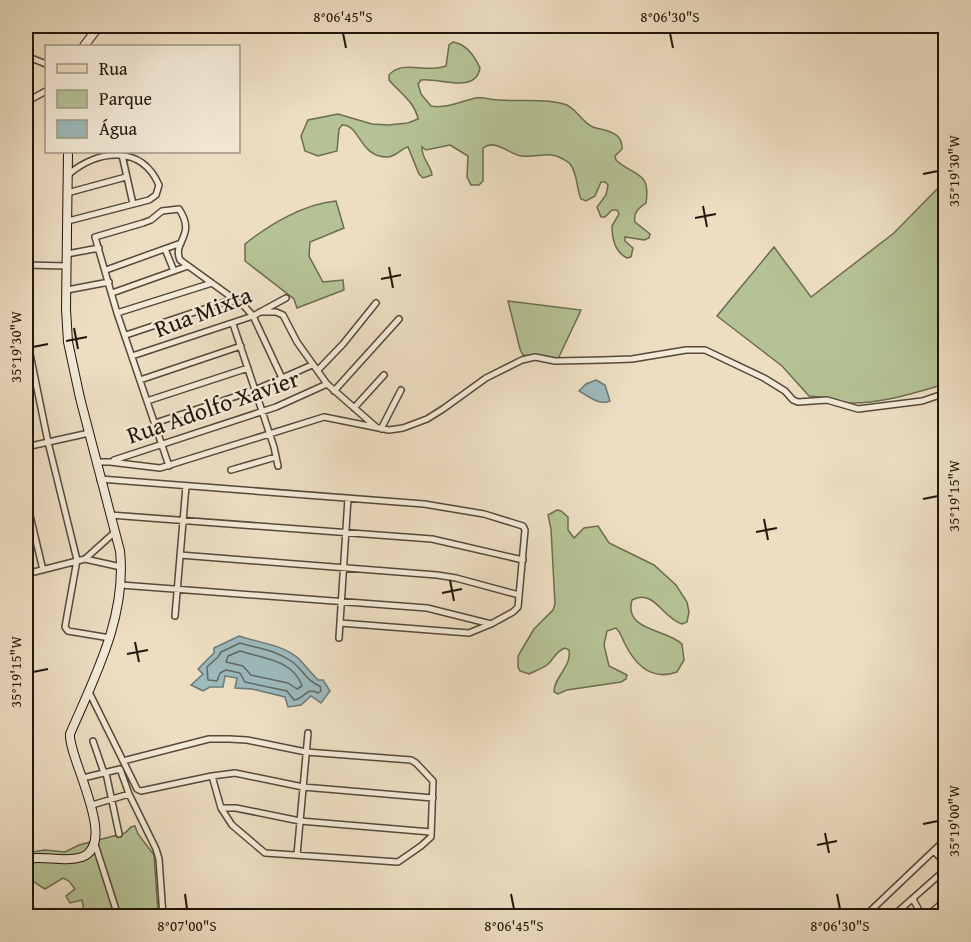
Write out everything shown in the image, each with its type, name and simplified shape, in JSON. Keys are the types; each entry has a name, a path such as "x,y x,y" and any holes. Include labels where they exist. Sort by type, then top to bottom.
{"main road":[{"path":"85,45 99,26"},
{"path":"26,859 40,857 66,860 84,856 92,847 92,805 69,739 110,638 121,585 122,567 115,532 100,479 68,342 68,153"},
{"path":"26,904 33,916"}],"street":[{"path":"26,56 45,64"},
{"path":"26,102 45,92"},
{"path":"26,142 29,349 48,442 77,560 64,624 68,632 110,638"},
{"path":"122,155 133,204"},
{"path":"68,222 154,198 159,185 155,176 136,158 122,155 107,156 88,162 69,174"},
{"path":"68,193 126,177"},
{"path":"169,466 117,313 95,237 152,220 162,211 179,209 187,226 178,255 180,260 237,301 253,316 282,378"},
{"path":"106,270 181,243"},
{"path":"67,254 99,248"},
{"path":"165,249 174,271"},
{"path":"26,266 67,266"},
{"path":"111,293 188,266"},
{"path":"67,290 109,282"},
{"path":"117,313 212,283"},
{"name":"Rua Mixta","path":"132,356 233,324 286,298"},
{"path":"126,334 237,301"},
{"path":"318,370 343,344 376,303"},
{"path":"260,312 276,312 283,315 297,342 327,384 379,429"},
{"path":"334,391 399,319"},
{"path":"233,324 278,466"},
{"path":"140,380 241,346"},
{"path":"96,462 155,468 169,466 324,417 379,429 397,430 427,419 486,378 522,360 535,357 555,361 632,359 686,350 705,350 764,378 798,402 827,400 858,409 922,400 945,393"},
{"path":"155,423 255,390 312,365"},
{"path":"147,401 248,368"},
{"path":"354,408 384,375"},
{"name":"Rua Adolfo Xavier","path":"110,462 262,411 327,384"},
{"path":"379,429 401,390"},
{"path":"26,447 89,433"},
{"path":"231,470 276,457"},
{"path":"100,479 461,509 521,524 525,530 518,607 491,624 469,633 340,622"},
{"path":"175,616 186,486"},
{"path":"339,638 348,498"},
{"path":"26,499 43,570"},
{"path":"111,515 432,539 523,560"},
{"path":"85,559 115,532"},
{"path":"180,555 343,566 456,578 519,595"},
{"path":"26,574 85,559 122,567"},
{"path":"121,585 427,608 491,624"},
{"path":"88,690 138,789 144,792 227,773 303,787 433,798"},
{"path":"297,855 308,733"},
{"path":"123,761 209,739 247,740 306,752 406,759 416,763 431,778 433,784 431,837 398,862 265,853 232,825 221,808 212,776"},
{"path":"93,741 103,771 106,773 119,834"},
{"path":"83,778 120,769 159,859 163,916"},
{"path":"92,805 129,794"},
{"path":"221,808 236,808 300,821 431,832"},
{"path":"865,916 945,839"},
{"path":"93,840 118,916"},
{"path":"934,851 945,864"},
{"path":"894,915 945,868"},
{"path":"913,899 924,916 945,900"}],"green space":[{"path":"453,42 466,48 480,68 477,76 464,83 421,80 418,84 421,94 431,106 448,106 479,98 556,102 572,108 589,125 612,133 620,139 622,149 615,156 616,160 643,179 647,192 646,203 637,211 635,222 650,234 649,238 644,240 625,237 625,241 633,248 631,257 627,258 620,252 614,240 612,226 619,214 617,210 612,210 605,217 601,217 597,207 606,195 608,185 601,182 595,196 586,201 581,199 573,168 558,156 522,156 498,146 488,145 483,148 483,181 479,185 471,185 467,177 468,156 450,145 426,150 422,147 432,175 423,178 419,174 408,147 390,157 378,156 365,147 348,126 342,125 339,129 337,151 318,156 305,151 301,136 308,120 338,114 372,124 388,125 408,123 418,119 410,102 389,80 389,75 395,70 407,67 430,69 446,66 449,45"},
{"path":"940,186 945,190 945,384 899,397 864,403 846,403 809,396 782,366 717,316 774,247 811,297 894,233"},
{"path":"336,201 344,228 310,242 309,256 323,282 343,280 344,290 297,308 294,299 245,261 245,244 288,216 312,206"},
{"path":"508,301 581,310 558,359 523,355"},
{"path":"557,510 568,517 568,530 574,538 584,528 598,526 609,543 654,565 676,585 687,602 689,612 687,622 682,624 675,621 646,598 640,597 632,600 631,610 634,618 640,624 682,644 684,660 677,672 660,675 646,670 629,652 616,628 607,631 604,645 609,666 627,675 626,679 621,682 567,690 558,694 554,692 568,661 569,650 565,648 542,668 529,674 520,671 518,656 534,629 553,610 555,604 551,529 548,515"},
{"path":"135,826 138,834 154,855 158,912 147,916 85,916 82,900 70,903 66,896 75,889 69,881 63,878 45,889 28,875 26,853 45,850 65,852 79,845 125,833"}],"water":[{"path":"596,380 605,385 610,401 598,401 579,391 586,384"},
{"path":"239,636 291,653 318,680 323,680 330,691 321,703 311,696 301,705 288,707 285,697 252,689 235,688 237,678 225,676 223,687 210,687 203,691 191,685 203,674 198,669 214,653 214,648"}]}
